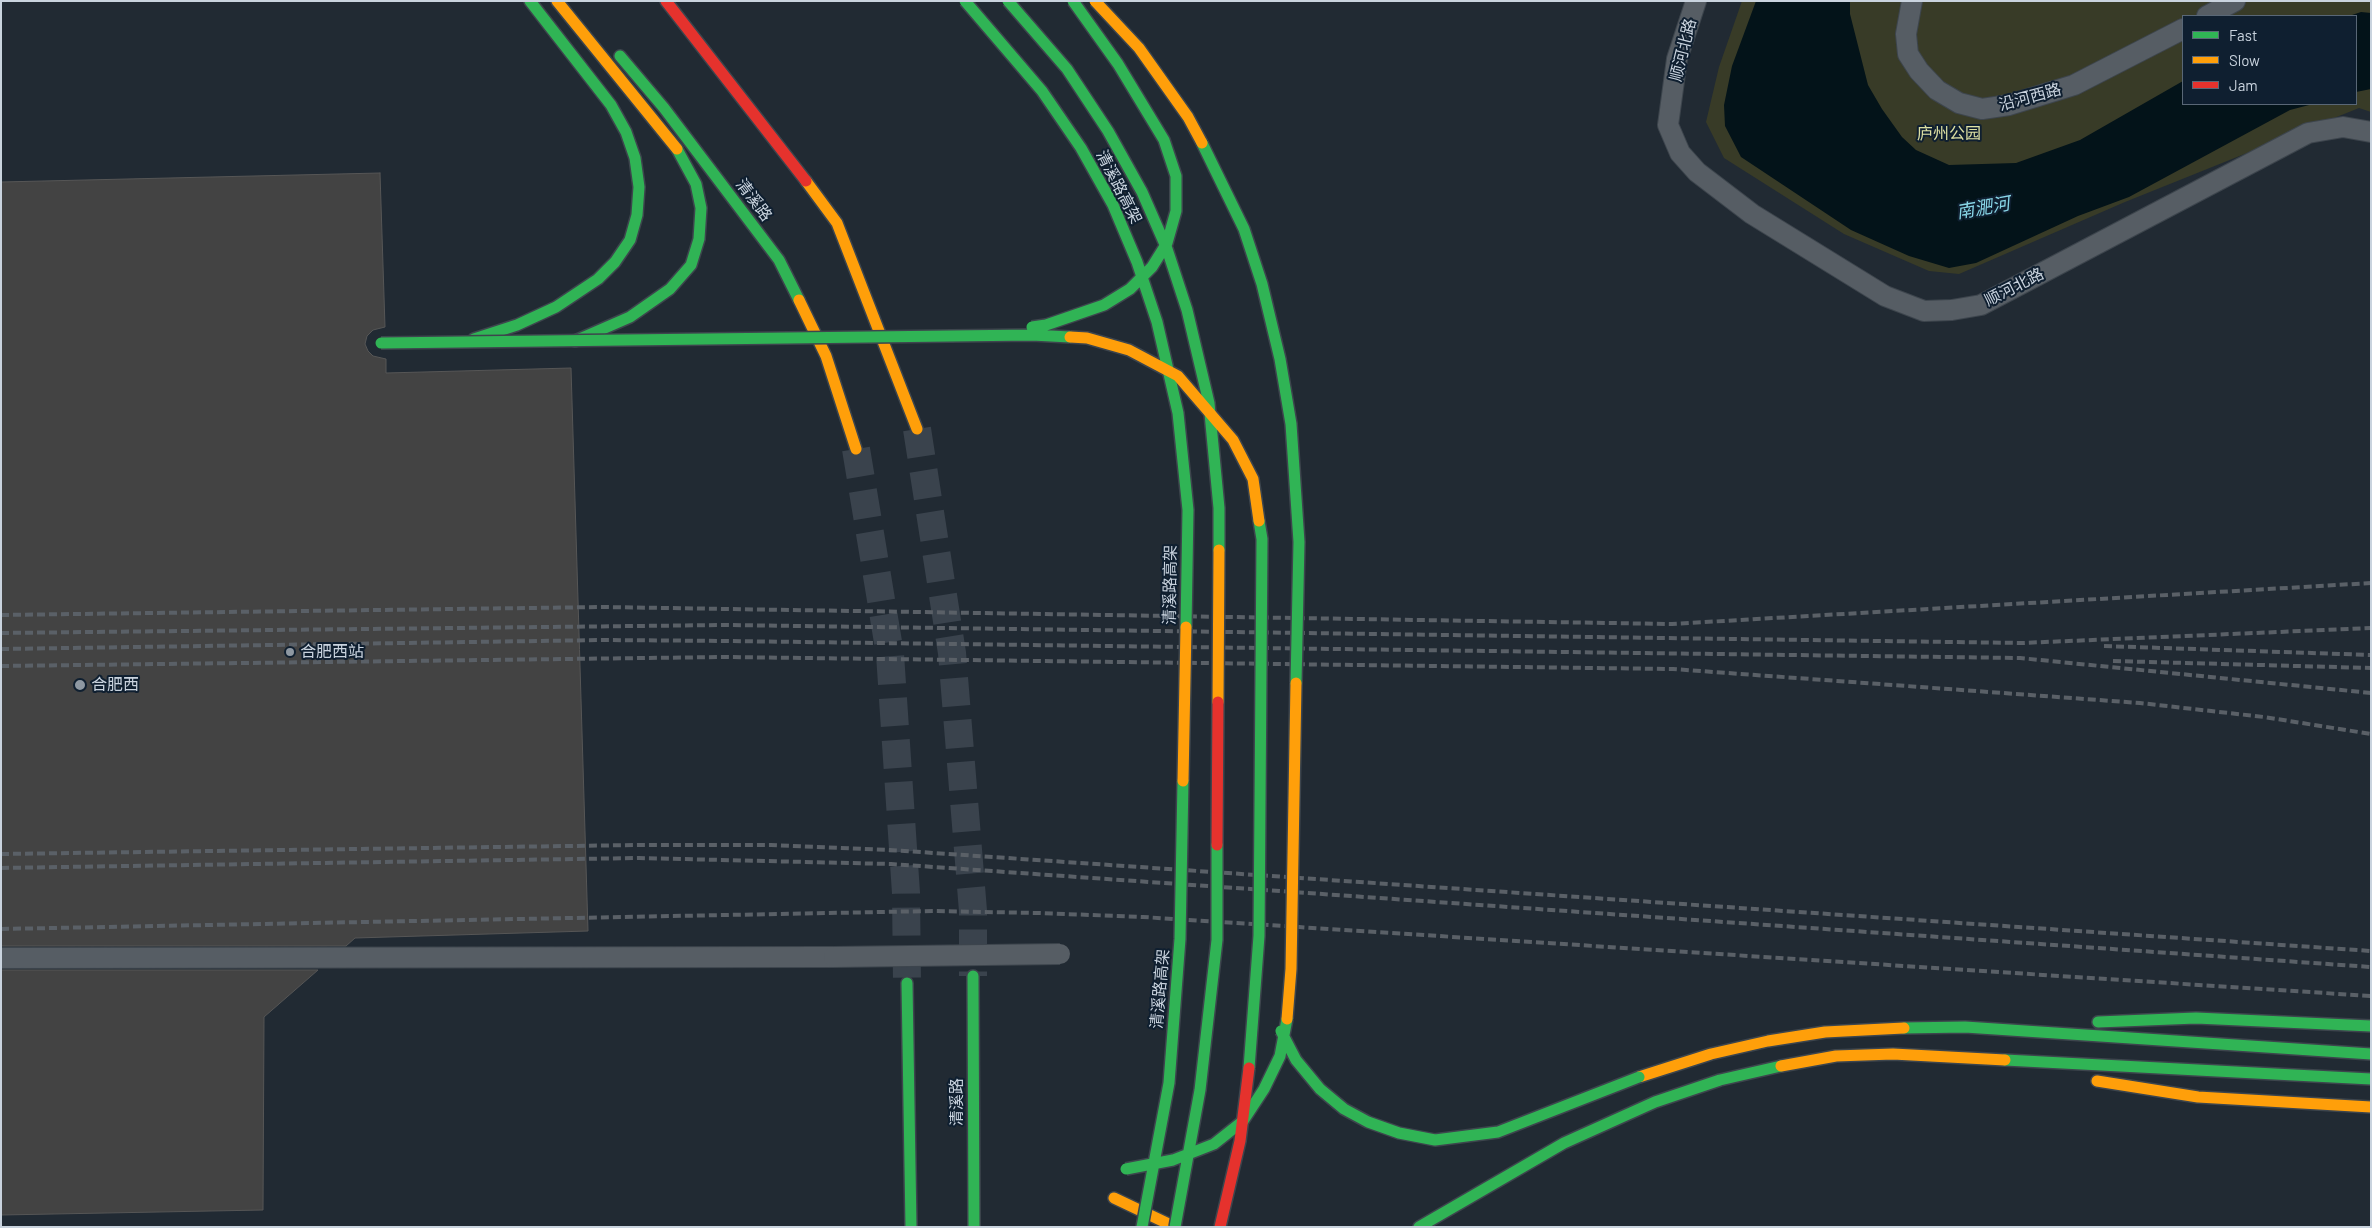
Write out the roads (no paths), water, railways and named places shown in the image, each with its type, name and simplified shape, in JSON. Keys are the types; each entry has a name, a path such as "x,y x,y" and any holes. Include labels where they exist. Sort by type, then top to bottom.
{"main road":[{"path":"463,342 517,325 556,307 598,279 615,262 630,240 637,215 639,187 635,158 626,132 611,105 530,1"},
{"path":"557,1 681,154 696,184 701,208 699,239 691,265 670,289 630,317 575,341"},
{"path":"666,1 778,142 837,223 917,429"},
{"name":"清溪路高架","path":"965,1 1042,91 1081,148 1112,205 1137,262 1157,322 1178,413 1188,510 1180,939 1168,1083 1142,1227"},
{"name":"清溪路高架","path":"1008,1 1067,69 1108,131 1142,192 1167,250 1187,310 1209,403 1219,508 1217,940 1200,1090 1175,1227"},
{"path":"913,336 973,336 1046,325 1104,305 1130,289 1152,267 1167,243 1176,210 1176,176 1164,140 1118,64 1072,1"},
{"path":"1095,1 1139,48 1188,117 1219,175 1244,229 1262,284 1280,359 1292,424 1298,542 1291,969 1288,1014 1280,1056 1264,1089 1243,1121 1214,1144 1173,1160 1126,1169"},
{"name":"清溪路","path":"612,47 664,108 779,260 826,356 856,449"},
{"path":"893,337 463,342 381,343 1032,335 1087,338 1129,350 1178,376 1233,440 1254,479 1262,539 1259,936 1250,1062 1240,1141 1220,1227"},
{"path":"1259,936 1267,983"},
{"name":"清溪路","path":"973,976 974,1227"},
{"path":"908,983 911,1227"},
{"path":"1275,1011 1280,1029 1296,1060 1320,1089 1344,1109 1368,1122 1399,1134 1435,1140 1498,1132 1639,1077 1711,1054 1768,1041 1825,1032 1884,1028 1966,1028 2196,1018 2371,1026"},
{"path":"1966,1028 2371,1054"},
{"path":"1419,1227 1572,1139 1655,1102 1720,1080 1836,1056 1893,1054 1970,1060 2371,1079"},
{"path":"1970,1060 2065,1075"},
{"path":"2084,1078 2198,1097 2371,1107"},
{"path":"1114,1198 1175,1227"}],"street":[{"name":"顺河北路","path":"1696,1 1677,59 1668,125 1680,153 1698,172 1752,214 1886,296 1924,311 1952,310 1981,305 2308,133 2343,127 2371,132"},
{"name":"沿河西路","path":"1912,1 1906,34 1908,54 1919,71 1944,95 1959,103 1982,109 2009,105 2074,85 2182,30"},
{"path":"2209,15 2235,1"},
{"path":"1,958 834,957 1060,954"}],"water":[{"name":"南淝河","path":"1756,1 1850,1 1850,14 1868,85 1882,109 1902,137 1916,150 1949,165 2016,163 2080,140 2182,82 2182,105 2309,105 2290,110 2129,197 2078,216 1976,263 1949,268 1909,256 1851,230 1741,157 1725,126 1724,105 1732,66"},
{"path":"2361,12 2371,13 2371,89 2357,92 2357,15 2352,15"}],"tunnel":[{"path":"917,429 952,653 973,911 973,976"},
{"path":"856,449 890,654 906,893 907,983"}],"railway":[{"path":"1,615 603,607 1672,624 2371,583"},
{"path":"1,633 726,625 2022,643 2371,628"},
{"path":"1,649 605,640 2020,658 2371,693"},
{"path":"2104,646 2371,655"},
{"path":"1,666 727,657 1673,669 2140,703 2264,717 2371,734"},
{"path":"2113,661 2371,668"},
{"path":"1,854 639,845 771,845 890,850 2371,951"},
{"path":"1,868 639,858 891,864 2371,967"},
{"path":"1,929 933,911 1039,913 1143,917 2371,996"}],"place":[{"name":"合肥西站","path":"290,652"},
{"name":"合肥西","path":"80,685"}],"park label":[{"name":"庐州公园","path":"1949,134"}]}
